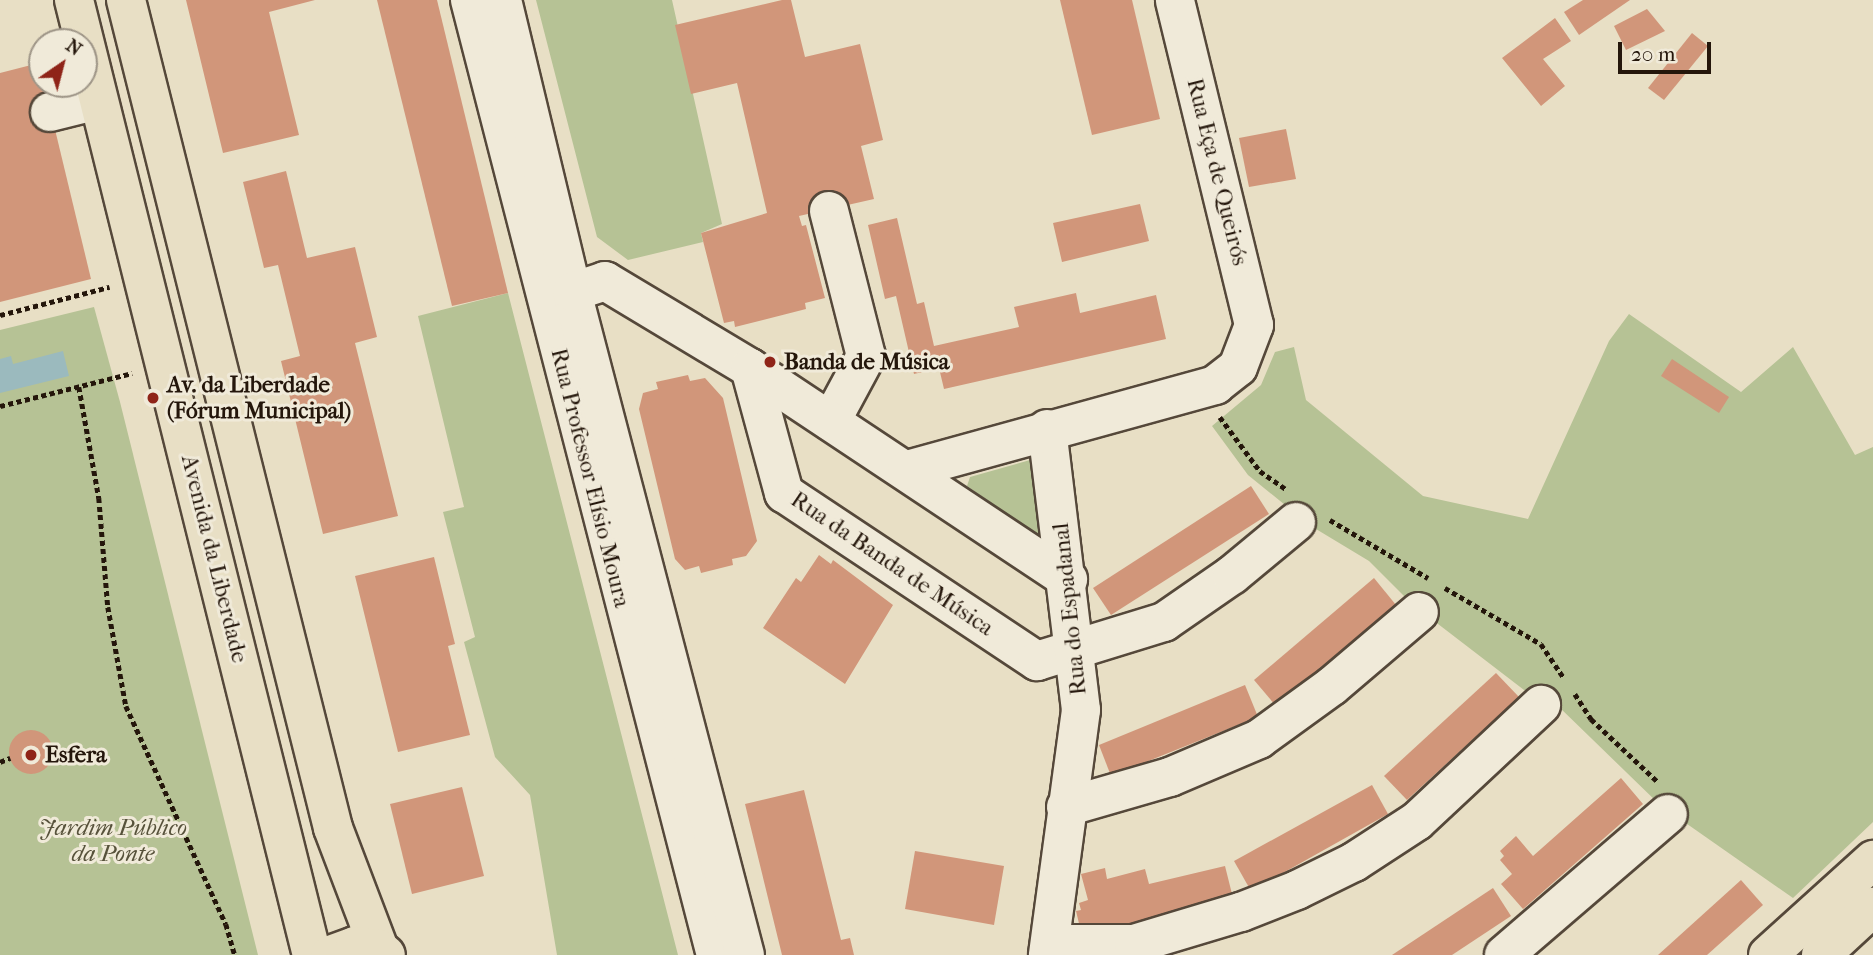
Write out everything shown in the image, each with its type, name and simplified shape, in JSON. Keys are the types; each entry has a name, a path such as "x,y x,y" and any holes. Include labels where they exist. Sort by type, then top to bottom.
{"main road":[{"name":"Avenida da Liberdade","path":"74,0 312,955"},
{"path":"126,0 333,828 382,952"},
{"path":"1768,955 1873,860"},
{"path":"1821,955 1873,907"},
{"path":"330,955 355,946 382,952"}],"street":[{"name":"Rua Professor Elísio Moura","path":"470,0 716,955"},
{"name":"Rua Professor Elísio Moura","path":"502,0 572,292 745,955"},
{"name":"Rua Eça de Queirós","path":"1175,0 1254,325 1250,345 1238,366 1215,385"},
{"path":"50,112 98,100"},
{"path":"829,211 866,356 831,421"},
{"path":"572,292 605,281 750,368 1068,579"},
{"name":"Rua da Banda de Música","path":"750,368 784,494 1037,661 1077,649"},
{"path":"907,470 1047,429 1215,385"},
{"name":"Rua do Espadanal","path":"1047,429 1077,649 1081,710 1049,950"},
{"path":"1077,649 1164,622 1232,575 1303,510"},
{"path":"1066,807 1170,777 1259,739 1332,686 1419,612"},
{"path":"1049,950 1134,944 1297,890 1354,862 1417,821 1560,692"},
{"path":"1504,955 1668,814"}],"path":[{"path":"0,315 114,286"},
{"path":"0,406 137,372"},
{"path":"1215,385 1220,423 1260,471 1303,510 1541,644 1560,692 1679,803 1668,814"},
{"path":"79,387 99,498 108,607 126,706 226,924 235,955"},
{"path":"0,762 10,758"}],"green space":[{"path":"536,0 672,0 722,224 701,233 703,242 628,260 597,237"},
{"path":"508,293 678,955 557,955 530,795 495,757 464,642 475,637 443,512 464,507 418,316"},
{"name":"Jardim Público da Ponte","path":"94,307 258,955 0,955 0,330"},
{"path":"1629,314 1741,392 1793,347 1855,455 1873,447 1873,822 1793,898 1660,805 1557,705 1537,700 1412,604 1369,561 1311,526 1248,475 1212,426 1261,385 1275,352 1294,347 1306,400 1423,496 1528,519 1609,341"},
{"path":"1030,460 1038,467 1045,531 1038,536 967,486 970,477"}],"water":[{"path":"63,351 69,376 0,393 0,359 11,356 13,364"}],"building":[{"path":"186,0 315,0 269,12 299,135 223,153"},
{"path":"377,0 437,0 508,293 452,306"},
{"path":"791,0 805,57 860,44 883,140 861,146 874,199 799,216 802,226 806,225 825,298 805,303 806,309 735,327 734,321 724,323 701,233 767,213 737,83 691,94 675,25"},
{"path":"1060,0 1132,0 1160,119 1092,135"},
{"path":"1583,0 1630,0 1579,35 1564,12"},
{"path":"1647,9 1665,31 1626,50 1614,26"},
{"path":"1555,18 1571,41 1543,59 1565,86 1541,106 1502,58"},
{"path":"1692,33 1708,46 1664,100 1648,88"},
{"path":"28,66 28,98 47,98 91,279 0,302 0,73"},
{"path":"1286,129 1296,179 1249,187 1239,138"},
{"path":"286,171 307,258 355,247 377,337 355,343 398,516 323,534 281,361 300,356 278,265 264,268 243,182"},
{"path":"1140,204 1149,241 1062,262 1053,223"},
{"path":"897,218 917,304 924,302 934,346 1019,327 1014,307 1076,293 1080,313 1156,295 1166,339 944,389 939,368 914,374 896,296 885,299 868,225"},
{"path":"1672,359 1729,397 1719,413 1661,376"},
{"path":"688,375 690,381 705,378 723,398 757,541 746,556 732,559 733,565 701,573 699,566 685,570 675,559 639,409 643,393 658,389 656,382"},
{"path":"1251,486 1269,514 1111,615 1093,588"},
{"path":"819,555 831,564 833,560 893,605 845,684 763,628 796,578 801,582"},
{"path":"434,557 455,644 448,646 470,735 398,752 355,576"},
{"path":"1374,578 1396,605 1276,706 1254,680"},
{"path":"1496,673 1519,697 1407,800 1384,776"},
{"path":"1245,685 1258,717 1111,776 1099,745"},
{"name":"Esfera","path":"31,730 47,736 53,752 47,768 31,774 15,768 9,752 15,736"},
{"path":"1621,778 1643,804 1523,909 1501,884 1512,874 1500,860 1504,856 1500,851 1516,836 1533,856"},
{"path":"1372,785 1388,814 1251,891 1234,861"},
{"path":"462,787 484,876 412,894 390,804"},
{"path":"804,790 841,940 850,938 854,955 782,955 745,804"},
{"path":"915,851 1004,866 994,925 905,909"},
{"path":"1225,866 1233,898 1082,936 1076,911 1081,910 1079,903 1088,900 1081,874 1105,868 1107,879 1145,869 1149,884"},
{"path":"1741,880 1763,905 1707,955 1658,955"},
{"path":"1493,888 1511,916 1452,955 1392,955"}],"place":[{"name":"Banda de Música","path":"770,362"},
{"name":"Av. da Liberdade (Fórum Municipal)","path":"153,398"},
{"name":"Esfera","path":"31,755"}]}
